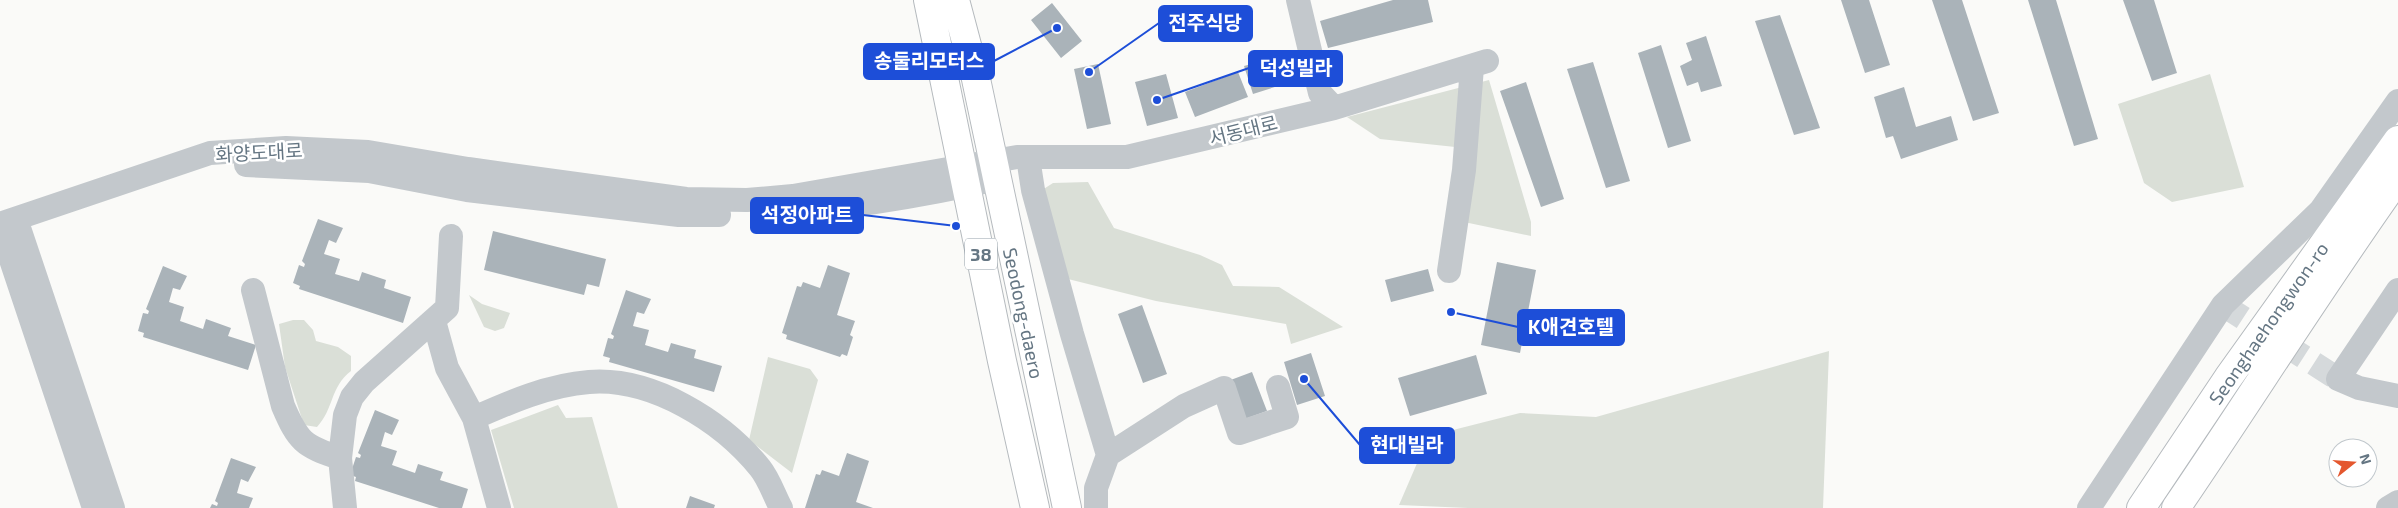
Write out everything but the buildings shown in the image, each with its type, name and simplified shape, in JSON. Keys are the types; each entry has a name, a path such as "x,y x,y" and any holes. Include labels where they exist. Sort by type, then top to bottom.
{"main road":[{"name":"Seodong-daero","path":"928,0 1002,361 1035,508"},
{"name":"Seodong-daero","path":"956,0 976,79 1067,508"},
{"name":"Seonghaehongwon-ro","path":"2142,508 2228,378 2398,140"},
{"name":"Seonghaehongwon-ro","path":"2176,508 2257,389 2332,272 2398,178"}],"street":[{"path":"1298,0 1320,93 1334,108"},
{"name":"서동대로","path":"965,177 995,170 1017,157 1127,157 1334,108 1479,64 1449,271"},
{"path":"2089,508 2223,305 2321,210 2398,101"},
{"path":"1028,158 1032,190 1108,455 1096,488 1096,508"},
{"name":"화양도대로","path":"6,229 212,167 254,164 369,171 686,199 747,200 965,177"},
{"path":"6,229 94,508"},
{"path":"6,229 113,508"},
{"path":"345,508 340,458 345,415 352,397 364,382 447,308 451,236"},
{"path":"253,290 283,406 297,436 308,446 340,458"},
{"path":"2398,290 2338,379 2359,388 2398,396"},
{"path":"434,321 447,368 474,418 499,508"},
{"path":"474,418 512,402 561,386 591,382 619,383 648,391 684,406 717,426 737,443 761,470 781,508"},
{"path":"1108,455 1184,406 1224,388 1239,433 1287,417 1278,387"},
{"path":"2388,508 2398,502"}],"shaded area":[{"path":"2210,74 2244,187 2172,202 2144,183 2118,104"},
{"path":"1489,80 1531,222 1531,236 1464,222 1474,149 1380,139 1347,117"},
{"path":"1088,182 1114,228 1200,255 1222,265 1233,286 1279,287 1343,327 1291,344 1286,324 1156,301 1064,278 1039,192 1053,183"},
{"path":"469,295 482,304 510,313 504,328 495,331 484,327"},
{"path":"293,320 304,320 313,330 316,341 338,347 351,356 351,371 339,384 327,413 317,427 304,425 285,367 279,324"},
{"path":"1829,351 1823,508 1468,508 1399,505 1421,454 1453,430 1520,413 1596,417"},
{"path":"768,357 810,369 818,380 792,473 749,440"},
{"path":"558,405 566,418 592,417 618,508 514,508 491,430"}],"tunnel":[{"path":"2223,305 2338,379"}],"place":[{"name":"송둘리모터스","path":"1057,28"},
{"name":"전주식당","path":"1089,72"},
{"name":"덕성빌라","path":"1157,100"},
{"name":"석정아파트","path":"956,226"},
{"name":"K애견호텔","path":"1451,312"},
{"name":"현대빌라","path":"1304,379"}]}
